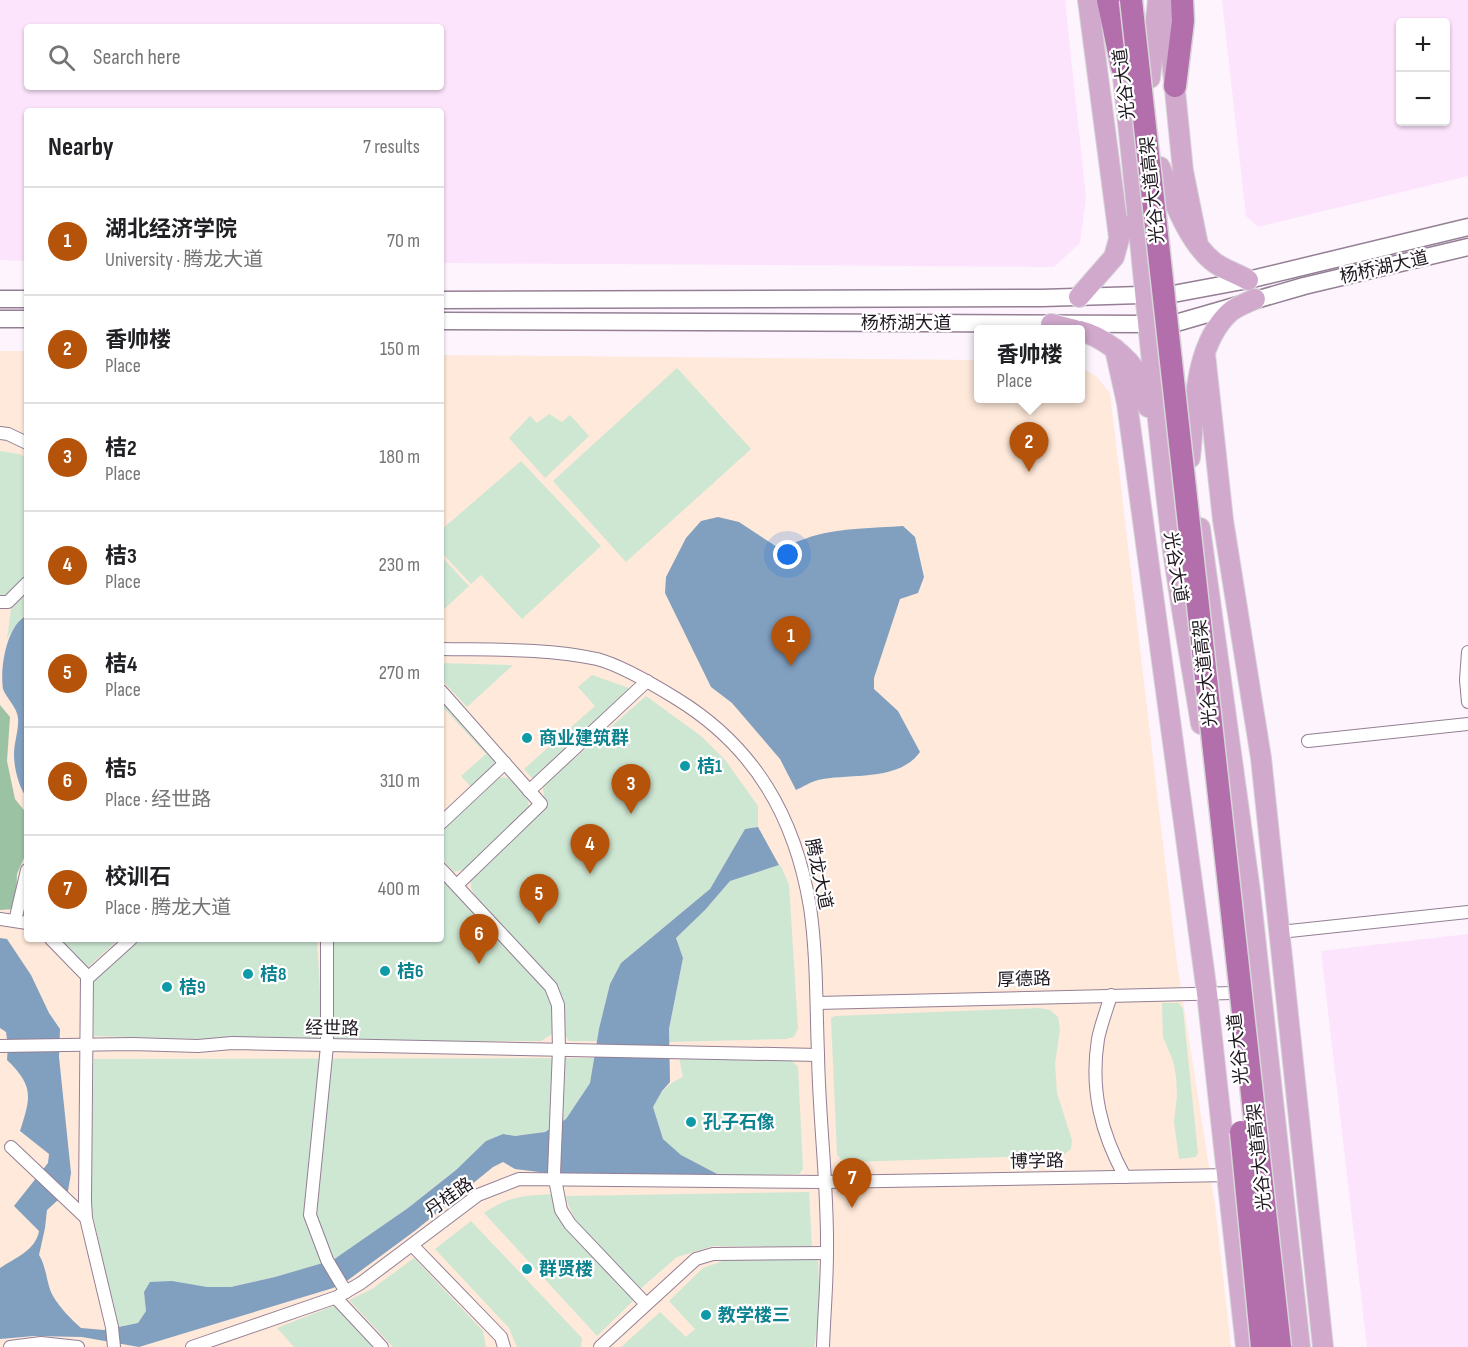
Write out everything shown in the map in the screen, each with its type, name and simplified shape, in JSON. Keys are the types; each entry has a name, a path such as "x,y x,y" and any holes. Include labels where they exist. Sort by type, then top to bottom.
{"highway":[{"path":"1108,0 1122,68"},
{"name":"光谷大道高架","path":"1121,0 1167,408 1262,1347"},
{"name":"光谷大道高架","path":"1131,0 1280,1347"},
{"path":"1175,86 1183,21 1182,0"}],"main road":[{"path":"1088,0 1119,237"},
{"name":"光谷大道","path":"1114,0 1132,152 1144,295 1162,454 1173,548 1208,768 1271,1347"},
{"name":"光谷大道","path":"1142,0 1190,458 1250,891 1300,1347"},
{"path":"1150,78 1158,0"},
{"path":"1166,0 1183,171 1198,245"},
{"path":"1079,297 1114,257 1131,191 1132,152"},
{"path":"1160,167 1179,214 1198,245 1215,262 1248,280"},
{"name":"杨桥湖大道","path":"444,300 1079,297 1173,294 1248,280 1468,227"},
{"name":"杨桥湖大道","path":"444,321 1176,324 1255,299 1468,247"},
{"path":"0,299 24,299"},
{"path":"1190,458 1198,371 1214,332 1231,311 1255,299"},
{"path":"0,319 24,319"},
{"path":"1085,332 1094,334 1115,349 1138,374 1162,454"},
{"path":"1115,349 1127,403 1207,993 1246,1347"},
{"path":"1205,354 1223,520 1263,774 1324,1345"},
{"path":"1161,655 1173,548"},
{"path":"1214,626 1263,774"}],"street":[{"path":"0,433 24,442"},
{"path":"0,602 8,602 24,587"},
{"name":"腾龙大道","path":"444,650 548,652 599,659 647,681 703,715 725,734 749,760 772,795 792,835 810,907 825,1182 827,1253 823,1347"},
{"path":"1468,652 1466,680 1468,702"},
{"path":"529,790 647,681"},
{"path":"444,695 541,804 457,885"},
{"path":"1308,741 1468,724"},
{"path":"444,820 505,763"},
{"path":"444,872 551,987 558,1005 559,1049 554,1177 561,1210 570,1224 646,1304"},
{"path":"0,919 21,922 24,896"},
{"path":"1280,932 1468,912"},
{"path":"54,942 87,975 86,1218 112,1327 114,1347"},
{"path":"87,975 90,976 129,942"},
{"path":"327,942 327,1046 310,1215 341,1292 382,1347"},
{"name":"厚德路","path":"817,1003 1232,993"},
{"path":"1111,995 1098,1039 1096,1087 1107,1140 1125,1177"},
{"name":"经世路","path":"1,1046 86,1044 198,1046 232,1043 818,1055"},
{"path":"11,1147 86,1218"},
{"name":"博学路","path":"825,1182 1251,1175"},
{"name":"丹桂路","path":"192,1347 361,1283 478,1195 519,1179 554,1177 825,1182"},
{"path":"412,1245 501,1337 504,1347"},
{"path":"600,1347 696,1259 714,1254 827,1253"},
{"path":"10,1347 41,1342 49,1345 78,1347"}],"shaded area":[{"path":"0,0 1065,0 1086,197 1080,243 1054,267 444,263 444,108 24,108 24,261 0,260"},
{"path":"1222,0 1468,0 1468,176 1258,227 1246,216"},
{"path":"0,351 24,351 24,942 444,942 444,355 974,360 974,403 1085,403 1085,370 1096,376 1110,393 1177,963 1215,1205 1231,1347 0,1347"},
{"path":"1468,934 1468,1347 1367,1347 1321,951"}],"green space":[{"path":"677,368 751,449 626,562 553,481"},
{"path":"549,414 562,422 570,415 589,436 545,478 509,438 530,416 537,423"},
{"path":"0,451 24,456 24,581 6,597 0,597"},
{"path":"521,461 601,546 522,619 481,575 471,584 444,555 444,527"},
{"path":"444,559 469,586 444,609"},
{"path":"24,593 24,616 7,638 12,603"},
{"path":"444,663 513,665 467,707 444,682"},
{"path":"592,675 632,689 534,780 524,769 595,706 578,687"},
{"path":"646,696 701,736 726,761 758,806 758,827 745,829 710,889 621,963 610,984 597,1041 569,1041 565,1036 550,978 474,895 471,888 471,877 545,809 543,787"},
{"path":"444,701 497,762 471,787 461,776 486,754 444,708"},
{"path":"0,705 10,717 7,761 15,799 24,810 24,858 17,874 16,909 0,910"},
{"path":"499,777 508,778 527,797 528,812 466,869 454,872 444,861 444,828"},
{"path":"779,865 789,885 798,1028 794,1037 669,1042 669,1029 683,958 676,938 730,881"},
{"path":"444,877 544,986 552,1001 552,1034 541,1041 333,1041 332,942 444,942"},
{"path":"62,942 116,942 87,968"},
{"path":"136,942 317,942 322,1028 316,1042 94,1036 94,979"},
{"path":"1162,1003 1179,1003 1183,1009 1198,1153 1196,1157 1179,1159 1174,1122 1177,1096 1176,1076 1173,1061 1163,1037"},
{"path":"1039,1008 1050,1010 1058,1017 1060,1029 1055,1064 1057,1093 1072,1140 1071,1149 1063,1155 851,1162 843,1161 837,1155 831,1018 835,1016"},
{"path":"679,1057 791,1060 798,1067 803,1169 799,1174 721,1176 681,1155 663,1139 653,1107 665,1089 683,1077"},
{"path":"594,1058 590,1083 566,1119 545,1132 515,1136 503,1134 486,1141 456,1170 408,1208 333,1260 231,1287 144,1292 146,1311 138,1323 118,1327 90,1203 94,1059"},
{"path":"809,1192 812,1247 713,1246 677,1257 639,1290 586,1234 570,1209 566,1196"},
{"path":"555,1194 559,1212 571,1235 634,1300 597,1336 484,1213 510,1200"},
{"path":"471,1221 582,1338 581,1347 517,1347 509,1328 435,1249"},
{"path":"414,1258 483,1331 486,1347 393,1347 349,1300 372,1289"},
{"path":"726,1260 818,1260 820,1312 814,1347 621,1347 660,1312 686,1337 695,1329 669,1301 703,1268"},
{"path":"336,1305 375,1347 294,1347 277,1328"}],"water":[{"path":"718,517 739,522 777,547 824,533 858,529 903,526 915,537 924,577 918,593 900,599 874,678 874,689 898,711 920,752 911,762 900,768 873,775 818,780 796,790 780,759 732,703 711,687 665,593 666,577 686,538 701,521"},
{"path":"24,617 24,794 14,760 17,714 3,689 2,680 9,638"},
{"path":"758,827 779,865 730,881 676,938 683,958 669,1029 670,1082 653,1107 663,1139 681,1155 721,1176 547,1173 515,1169 503,1162 493,1167 416,1230 344,1283 333,1288 139,1347 82,1337 34,1336 0,1339 0,1268 29,1248 37,1238 39,1231 14,1206 48,1163 49,1154 20,1131 28,1092 22,1077 7,1060 6,1032 0,1028 0,938 7,939 31,975 49,1013 60,1029 59,1057 71,1173 68,1191 47,1210 39,1255 51,1291 62,1309 81,1328 104,1330 138,1323 146,1311 144,1292 150,1282 172,1281 207,1287 231,1287 333,1260 408,1208 456,1170 486,1141 503,1134 515,1136 545,1132 566,1119 590,1083 599,1029 610,984 621,963 710,889 745,829"}],"place":[{"name":"香帅楼","path":"1029,472"},
{"name":"湖北经济学院","path":"791,666"},
{"name":"商业建筑群","path":"527,738"},
{"name":"桔1","path":"685,766"},
{"name":"桔2","path":"631,814"},
{"name":"桔3","path":"590,874"},
{"name":"桔4","path":"539,924"},
{"name":"桔5","path":"479,964"},
{"name":"桔6","path":"385,971"},
{"name":"桔8","path":"248,974"},
{"name":"桔9","path":"167,987"},
{"name":"孔子石像","path":"691,1122"},
{"name":"校训石","path":"852,1208"},
{"name":"群贤楼","path":"527,1269"},
{"name":"教学楼三","path":"706,1315"}]}
